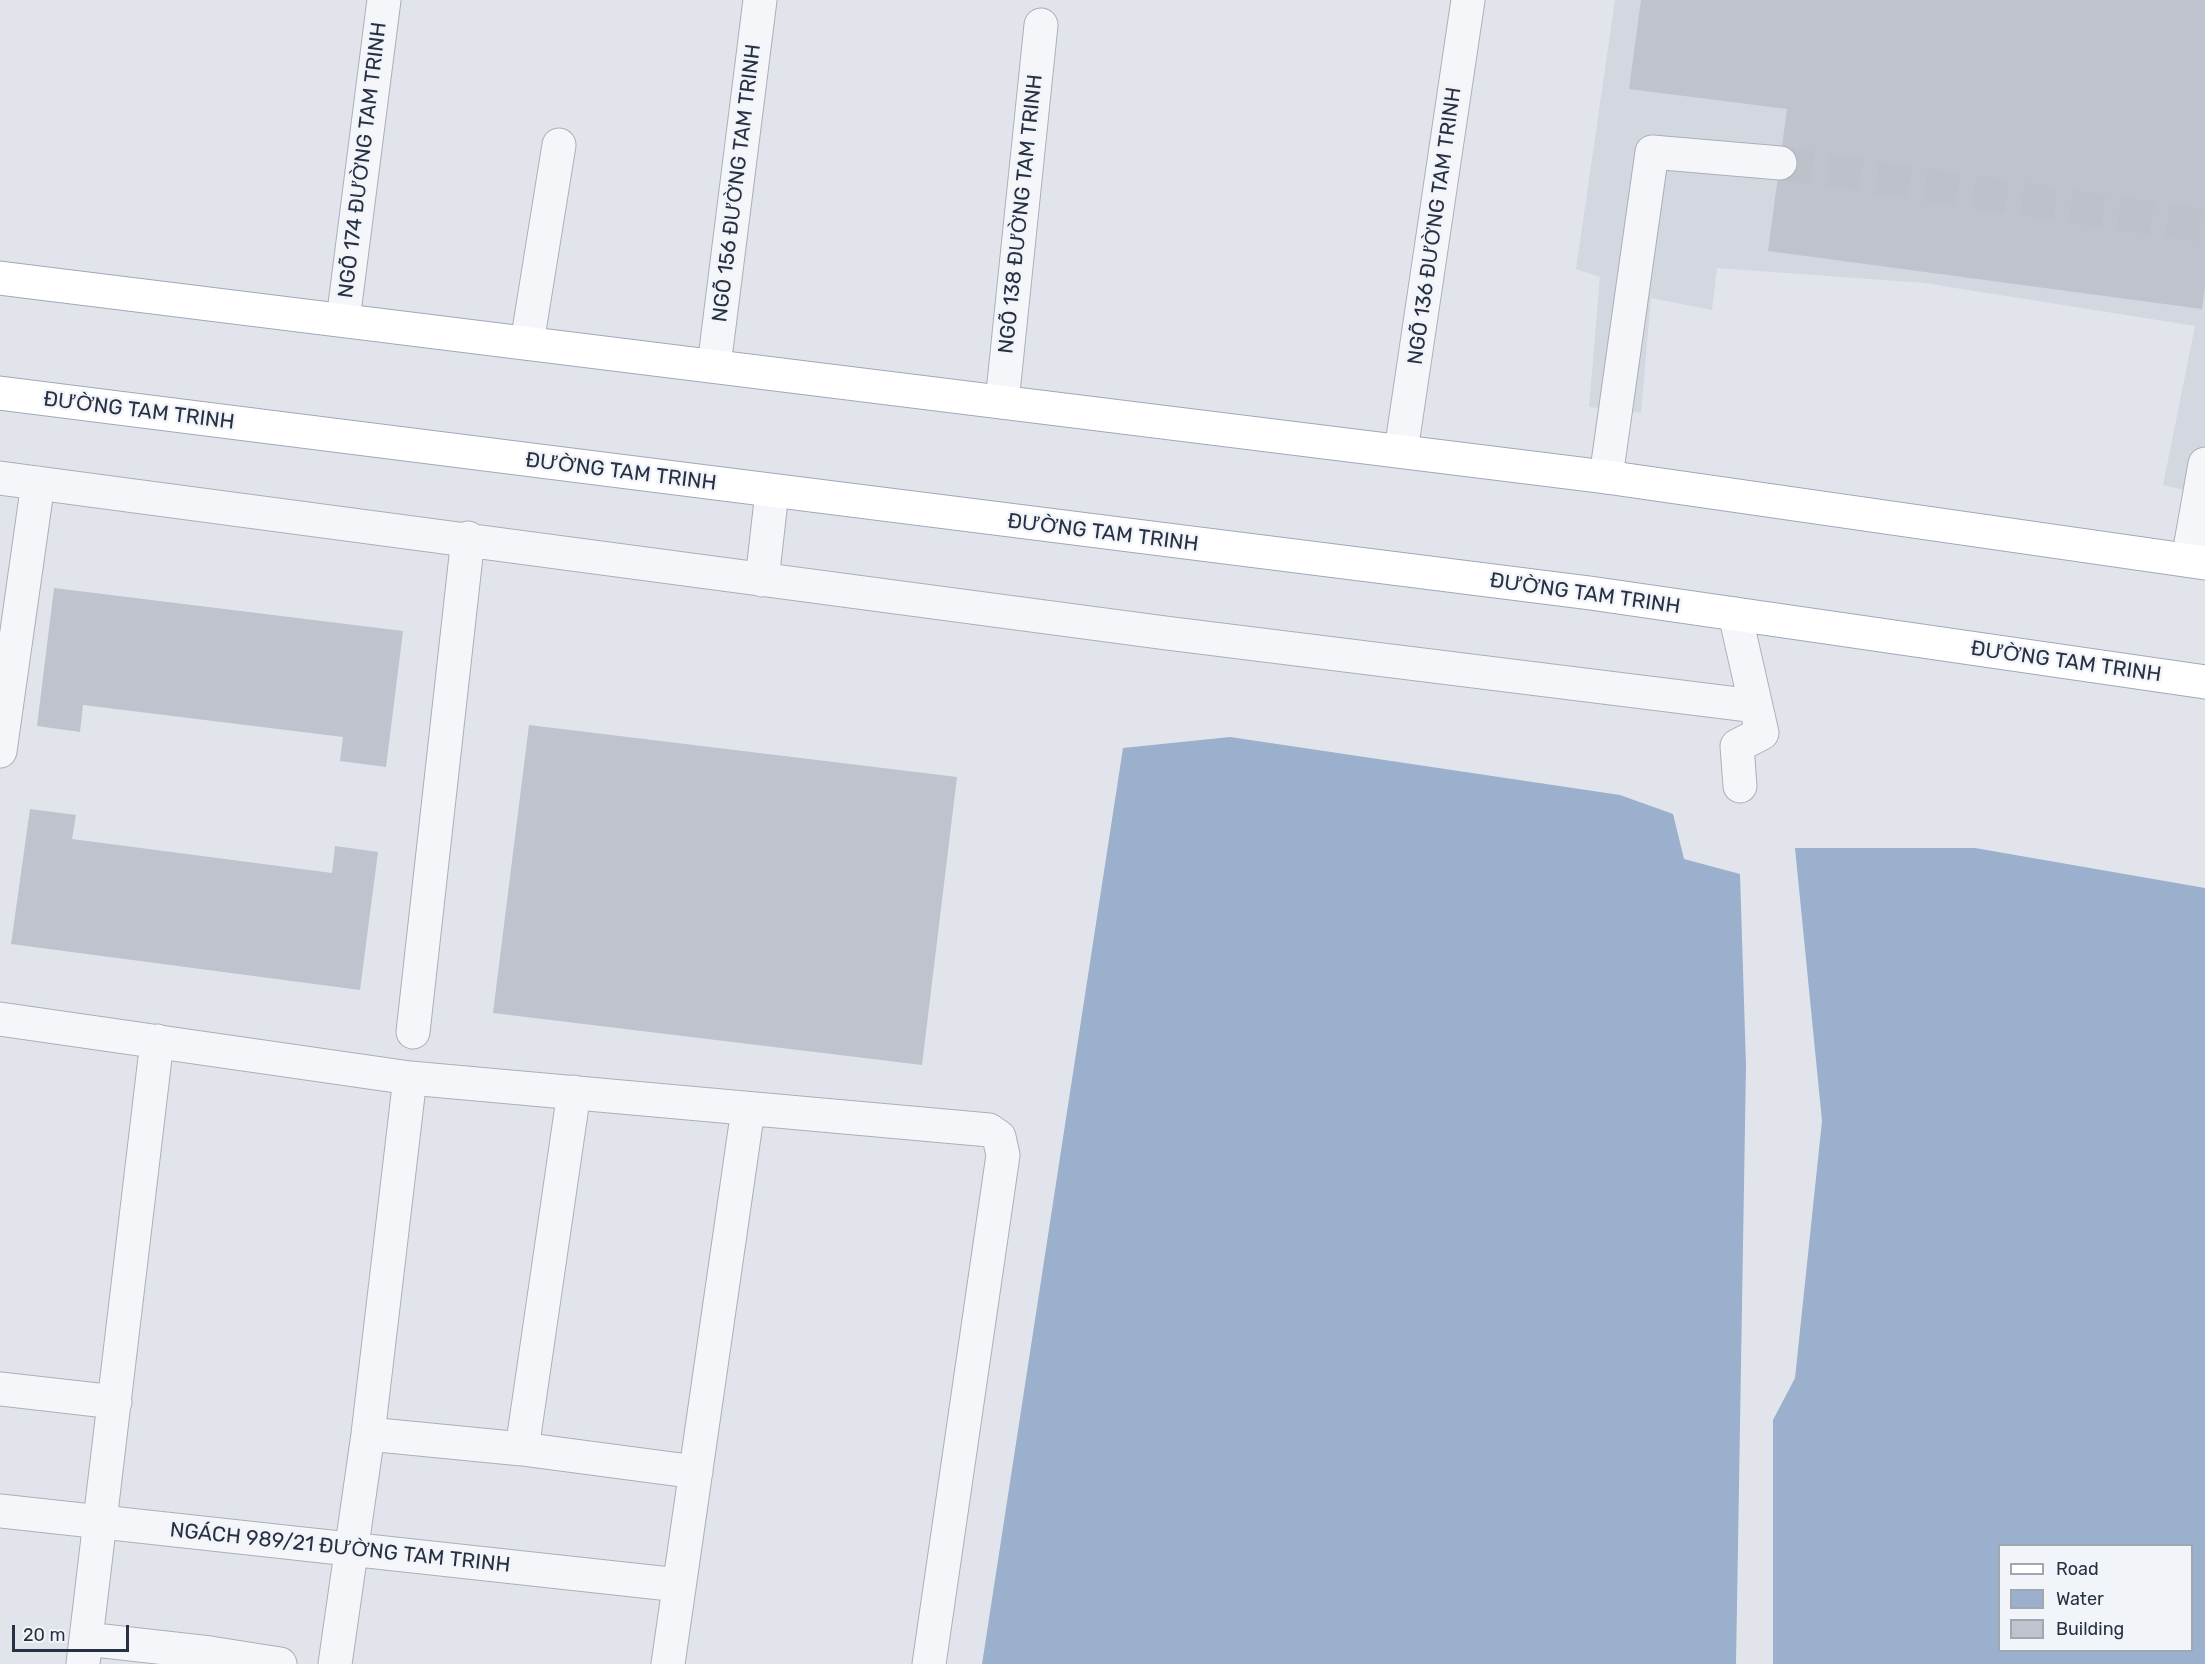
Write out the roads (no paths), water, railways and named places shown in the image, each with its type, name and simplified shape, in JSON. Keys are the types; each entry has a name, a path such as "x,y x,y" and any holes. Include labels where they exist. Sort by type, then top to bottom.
{"main road":[{"path":"0,278 1606,477 2197,561"},
{"name":"ĐƯỜNG TAM TRINH","path":"0,393 772,492 1590,593 2205,682"}],"street":[{"name":"NGÕ 174 ĐƯỜNG TAM TRINH","path":"343,320 384,0"},
{"name":"NGÕ 156 ĐƯỜNG TAM TRINH","path":"714,366 760,0"},
{"name":"NGÕ 136 ĐƯỜNG TAM TRINH","path":"1401,451 1468,0"},
{"name":"NGÕ 138 ĐƯỜNG TAM TRINH","path":"1002,402 1041,25"},
{"path":"526,343 559,145"},
{"path":"1606,477 1652,152 1780,163"},
{"path":"2197,561 2205,464"},
{"path":"0,478 468,538 1154,632 1755,706"},
{"path":"0,752 38,483"},
{"path":"762,580 772,492"},
{"path":"413,1032 468,538"},
{"path":"1735,614 1762,733 1737,746 1740,786"},
{"path":"0,1019 410,1078 989,1130 999,1137 1003,1155 929,1664"},
{"path":"157,1041 84,1651 280,1664"},
{"path":"335,1664 368,1434 410,1078"},
{"path":"522,1449 574,1092"},
{"path":"668,1664 748,1109"},
{"path":"0,1389 115,1402"},
{"path":"368,1434 522,1449 696,1472"},
{"name":"NGÁCH 989/21 ĐƯỜNG TAM TRINH","path":"0,1511 679,1585"}],"water":[{"path":"1230,737 1620,795 1673,814 1684,859 1740,874 1746,1066 1736,1664 982,1664 1123,748"},
{"path":"1795,848 1975,848 2205,888 2205,1664 1773,1664 1773,1420 1795,1378 1822,1121"}],"tunnel":[{"path":"1780,163 2205,226"}]}
